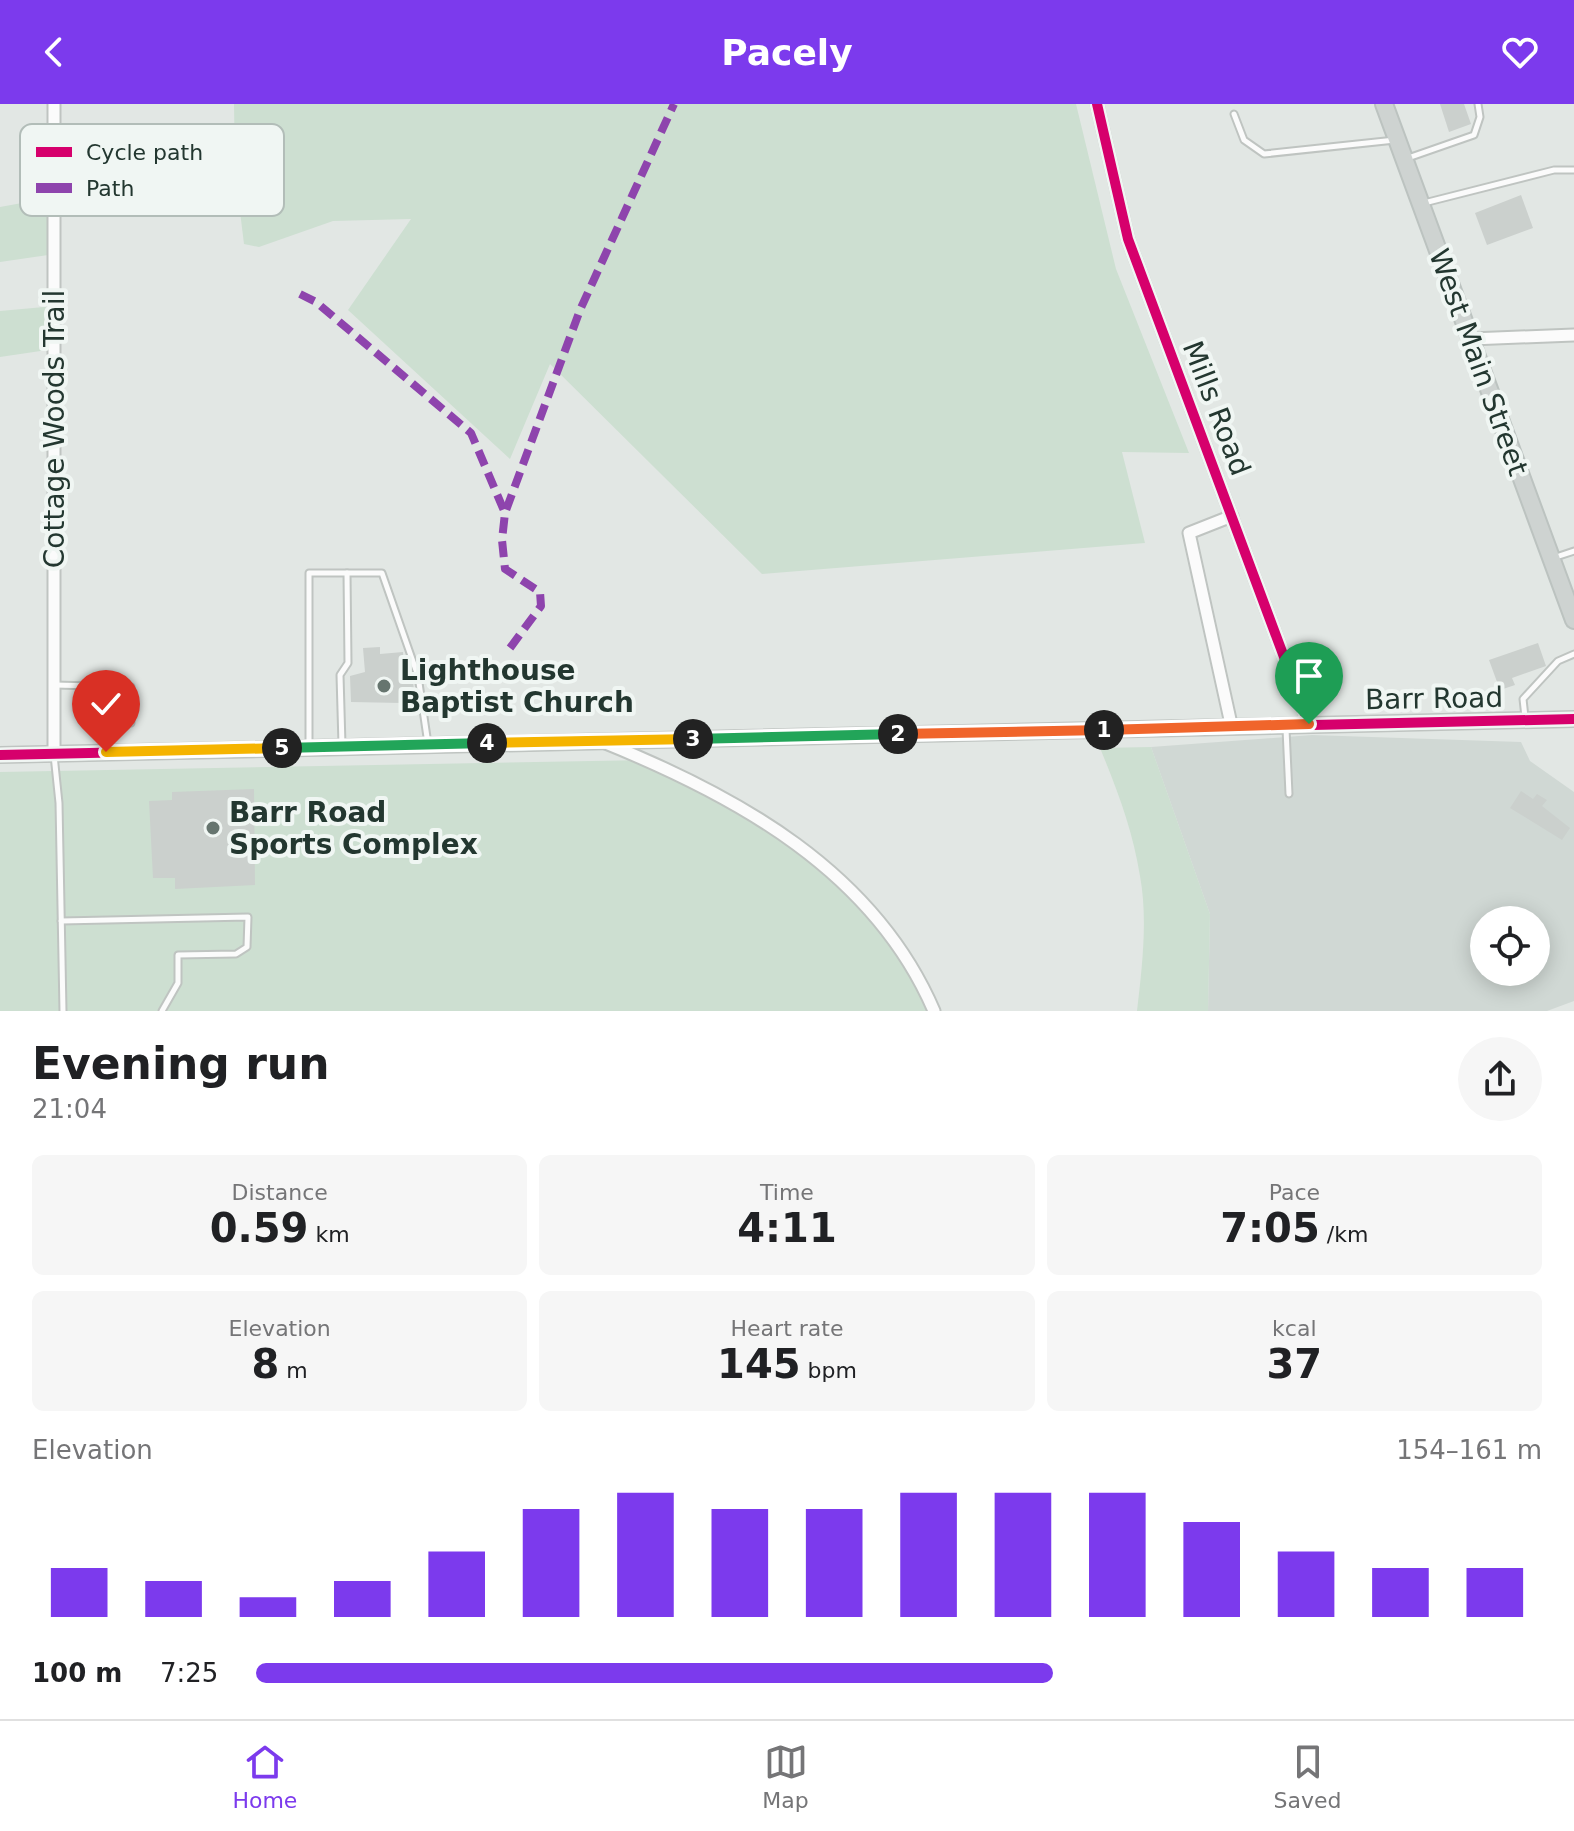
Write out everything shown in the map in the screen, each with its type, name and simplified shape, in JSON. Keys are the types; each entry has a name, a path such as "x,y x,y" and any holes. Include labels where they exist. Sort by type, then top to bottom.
{"main road":[{"name":"West Main Street","path":"1384,104 1574,620"}],"street":[{"name":"Mills Road","path":"1097,104 1128,239 1309,724"},
{"name":"Cottage Woods Trail","path":"54,216 54,754"},
{"path":"1471,339 1574,335"},
{"path":"1231,724 1189,533 1232,516"},
{"name":"Barr Road","path":"0,755 1231,724 1574,719"},
{"path":"599,740 716,791 803,849 845,884 889,933 934,1011"}],"lane":[{"path":"1403,160 1474,135 1480,117 1478,104"},
{"path":"1234,114 1244,140 1264,154 1396,140"},
{"path":"1420,204 1554,170 1574,170"},
{"path":"1551,558 1574,551"},
{"path":"309,747 309,573 382,573 418,676 428,745"},
{"path":"342,747 340,675 348,663 347,573"},
{"path":"1525,720 1523,699 1558,661 1574,654"},
{"path":"54,685 131,687 131,723"},
{"path":"1286,724 1289,794"},
{"path":"54,754 63,1011"},
{"path":"61,921 248,917 247,947 236,954 178,955 178,983 162,1011"}],"shaded area":[{"path":"1312,735 1521,742 1530,761 1574,792 1574,1001 1547,1011 1208,1011 1210,914 1151,747"}],"green space":[{"path":"234,104 1076,104 1116,269 1189,453 1122,452 1145,543 762,574 550,364 510,459 348,310 411,219 333,221 259,247 244,244 241,216 284,216 284,124 234,124"},
{"path":"20,203 20,216 55,216 55,254 0,262 0,207"},
{"path":"55,306 54,349 0,357 0,311"},
{"path":"1151,747 1210,914 1208,1011 1137,1011 1143,944 1142,892 1129,827 1100,748"},
{"path":"648,760 761,819 864,903 934,1011 0,1011 0,772"}],"building":[{"path":"1440,104 1464,104 1471,124 1449,132"},
{"path":"1521,195 1533,228 1487,245 1475,213"},
{"path":"1538,643 1546,666 1512,678 1515,685 1500,690 1489,660"},
{"name":"Lighthouse Baptist Church","path":"380,647 380,654 403,652 404,672 406,676 412,676 415,696 402,697 402,703 351,702 350,676 365,672 363,648"},
{"path":"254,789 255,885 175,889 175,878 153,878 149,801 172,800 172,792"},
{"path":"1521,791 1533,799 1537,794 1547,800 1542,806 1570,828 1562,840 1510,808"}],"marked path":[{"path":"510,648 541,606 540,592 505,569 502,540 505,513 580,310 674,104"},
{"path":"300,294 316,302 471,433 505,513"}],"cycle path":[{"path":"1097,104 1128,239 1309,724"},
{"path":"0,755 1574,719"}],"place":[{"name":"Lighthouse Baptist Church","path":"384,686"},
{"name":"Barr Road Sports Complex","path":"213,828"}],"route":[{"path":"106,752 1309,724"}]}
